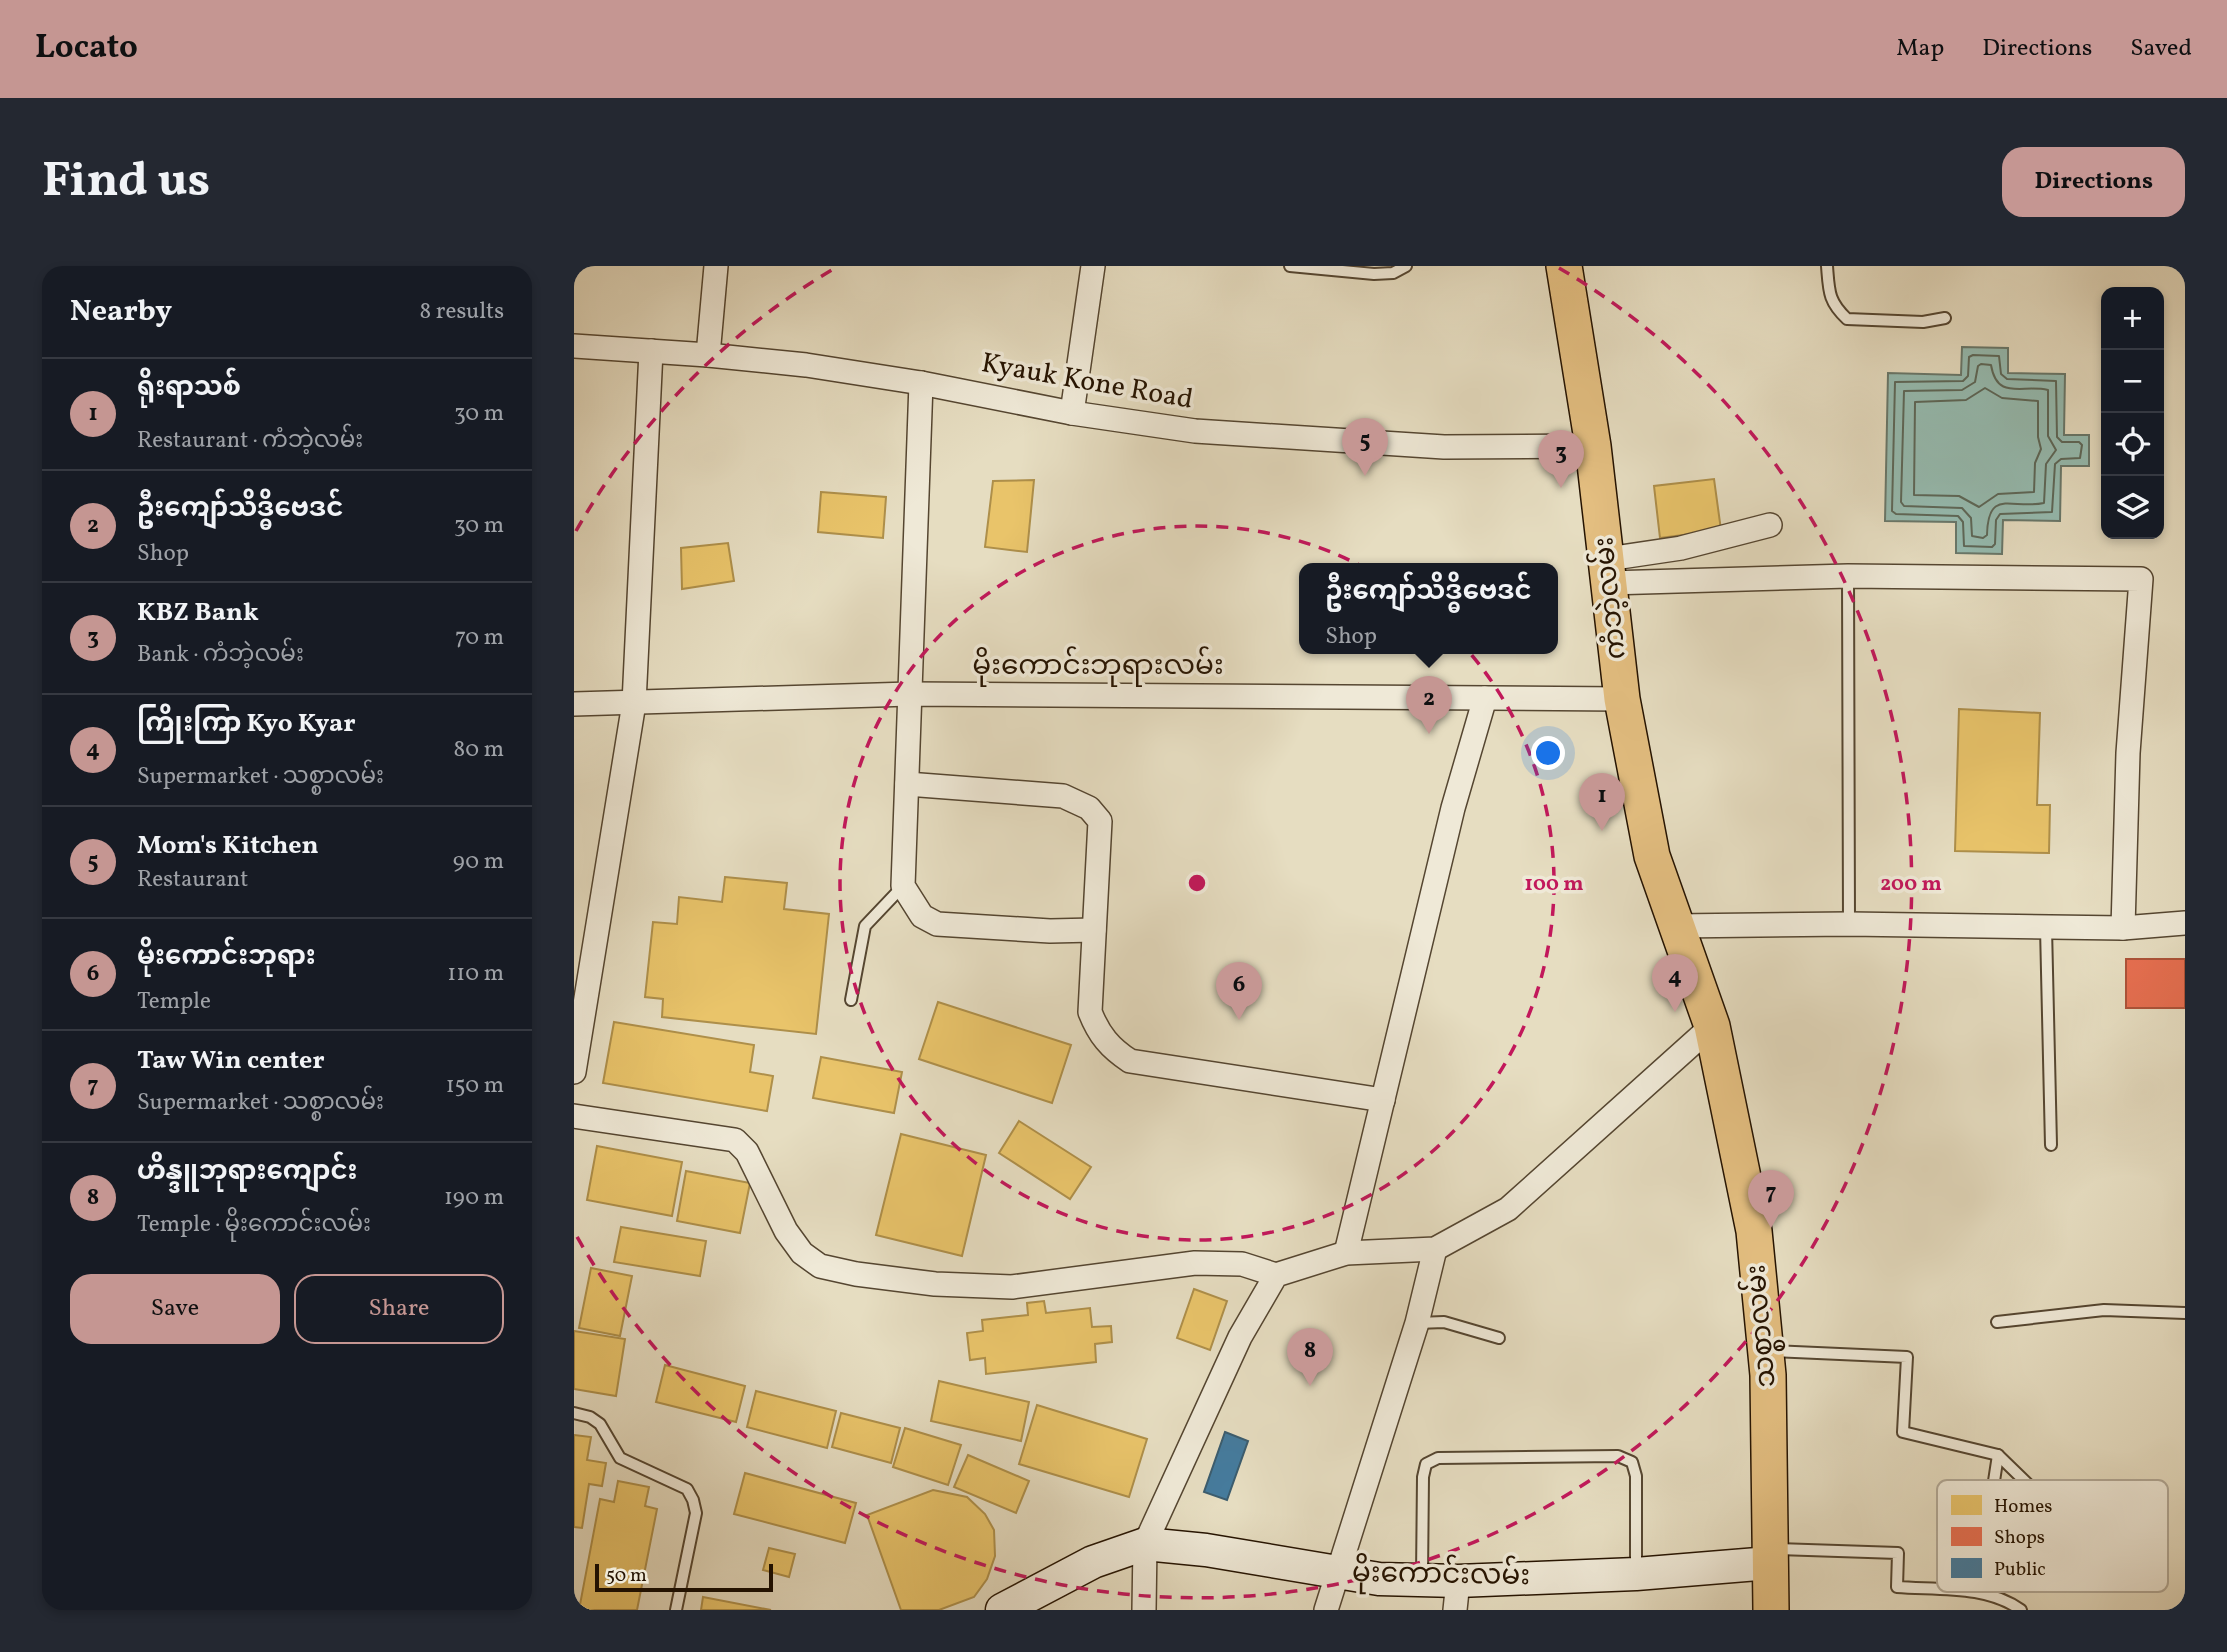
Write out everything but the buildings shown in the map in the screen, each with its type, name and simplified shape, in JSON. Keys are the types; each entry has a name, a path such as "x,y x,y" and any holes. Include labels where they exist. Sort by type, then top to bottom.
{"main road":[{"name":"ကံဘဲ့လမ်း","path":"1564,266 1593,446 1622,699 1652,856 1675,926"},
{"name":"သစ္စာလမ်း","path":"1675,926 1700,987 1712,1026 1754,1231 1768,1375 1771,1610"},
{"name":"မိုးကောင်းလမ်း","path":"1002,1610 1093,1562 1145,1544 1206,1550 1380,1579 1422,1579 1457,1595 1770,1556"}],"street":[{"path":"708,355 716,266"},
{"path":"1072,413 1093,266"},
{"name":"Kyauk Kone Road","path":"574,346 806,365 922,383 1072,413 1195,431 1444,447 1593,446"},
{"path":"574,1072 635,703 651,351"},
{"path":"922,383 903,886 922,916 937,925 1050,931 1094,930"},
{"path":"1608,571 1681,548 1770,525"},
{"path":"1608,571 2141,579 2128,753 2123,928"},
{"name":"မိုးကောင်းဘုရားလမ်း","path":"574,705 910,694 1622,699"},
{"path":"1346,1253 1452,808 1485,698"},
{"path":"906,784 1063,796 1089,808 1100,821 1090,1012 1098,1032 1114,1051 1130,1061 1383,1100"},
{"path":"1675,926 1849,924 2123,928 2185,923"},
{"path":"574,1116 735,1140 747,1152 780,1220 802,1252 820,1266 856,1275 935,1284 1012,1287 1195,1263 1242,1264 1276,1275 1346,1253 1435,1249 1508,1209 1712,1026"},
{"path":"1326,1610 1417,1323 1435,1249"},
{"path":"1144,1610 1145,1544 1240,1337 1276,1275"}],"lane":[{"path":"1290,266 1374,274 1393,273 1406,266"},
{"path":"1827,266 1830,297 1835,308 1847,319 1923,322 1945,318"},
{"path":"1848,576 1849,924"},
{"path":"851,1000 865,926 903,886"},
{"path":"2046,928 2051,1146"},
{"path":"1997,1322 2104,1310 2185,1313"},
{"path":"1417,1323 1444,1322 1499,1338"},
{"path":"1766,1350 1907,1357 1903,1432 1998,1455 2024,1480"},
{"path":"574,1413 590,1416 600,1424 620,1458 687,1489 694,1500 696,1513 677,1610"},
{"path":"1994,1480 1998,1455"},
{"path":"1422,1579 1423,1477 1426,1464 1438,1458 1618,1456 1632,1462 1636,1476 1636,1574"},
{"path":"1770,1556 1898,1553 1898,1587 1937,1589"},
{"path":"1977,1592 2009,1601 2021,1610"}],"water":[{"path":"1962,347 2008,348 2008,373 2065,374 2064,435 2089,435 2089,466 2061,466 2060,521 2003,520 2002,554 1956,553 1956,522 1885,521 1888,373 1961,375"}],"place":[{"name":"Mom's Kitchen","path":"1365,476"},
{"name":"KBZ Bank","path":"1561,488"},
{"name":"ဦးကျော်သိဒ္ဓိဗေဒင်","path":"1429,734"},
{"name":"ရိုးရာသစ်","path":"1602,831"},
{"name":"ကြိုးကြာ Kyo Kyar","path":"1675,1012"},
{"name":"မိုးကောင်းဘုရား","path":"1239,1020"},
{"name":"Taw Win center","path":"1771,1228"},
{"name":"ဟိန္ဒူဘုရားကျောင်း","path":"1310,1386"}]}
